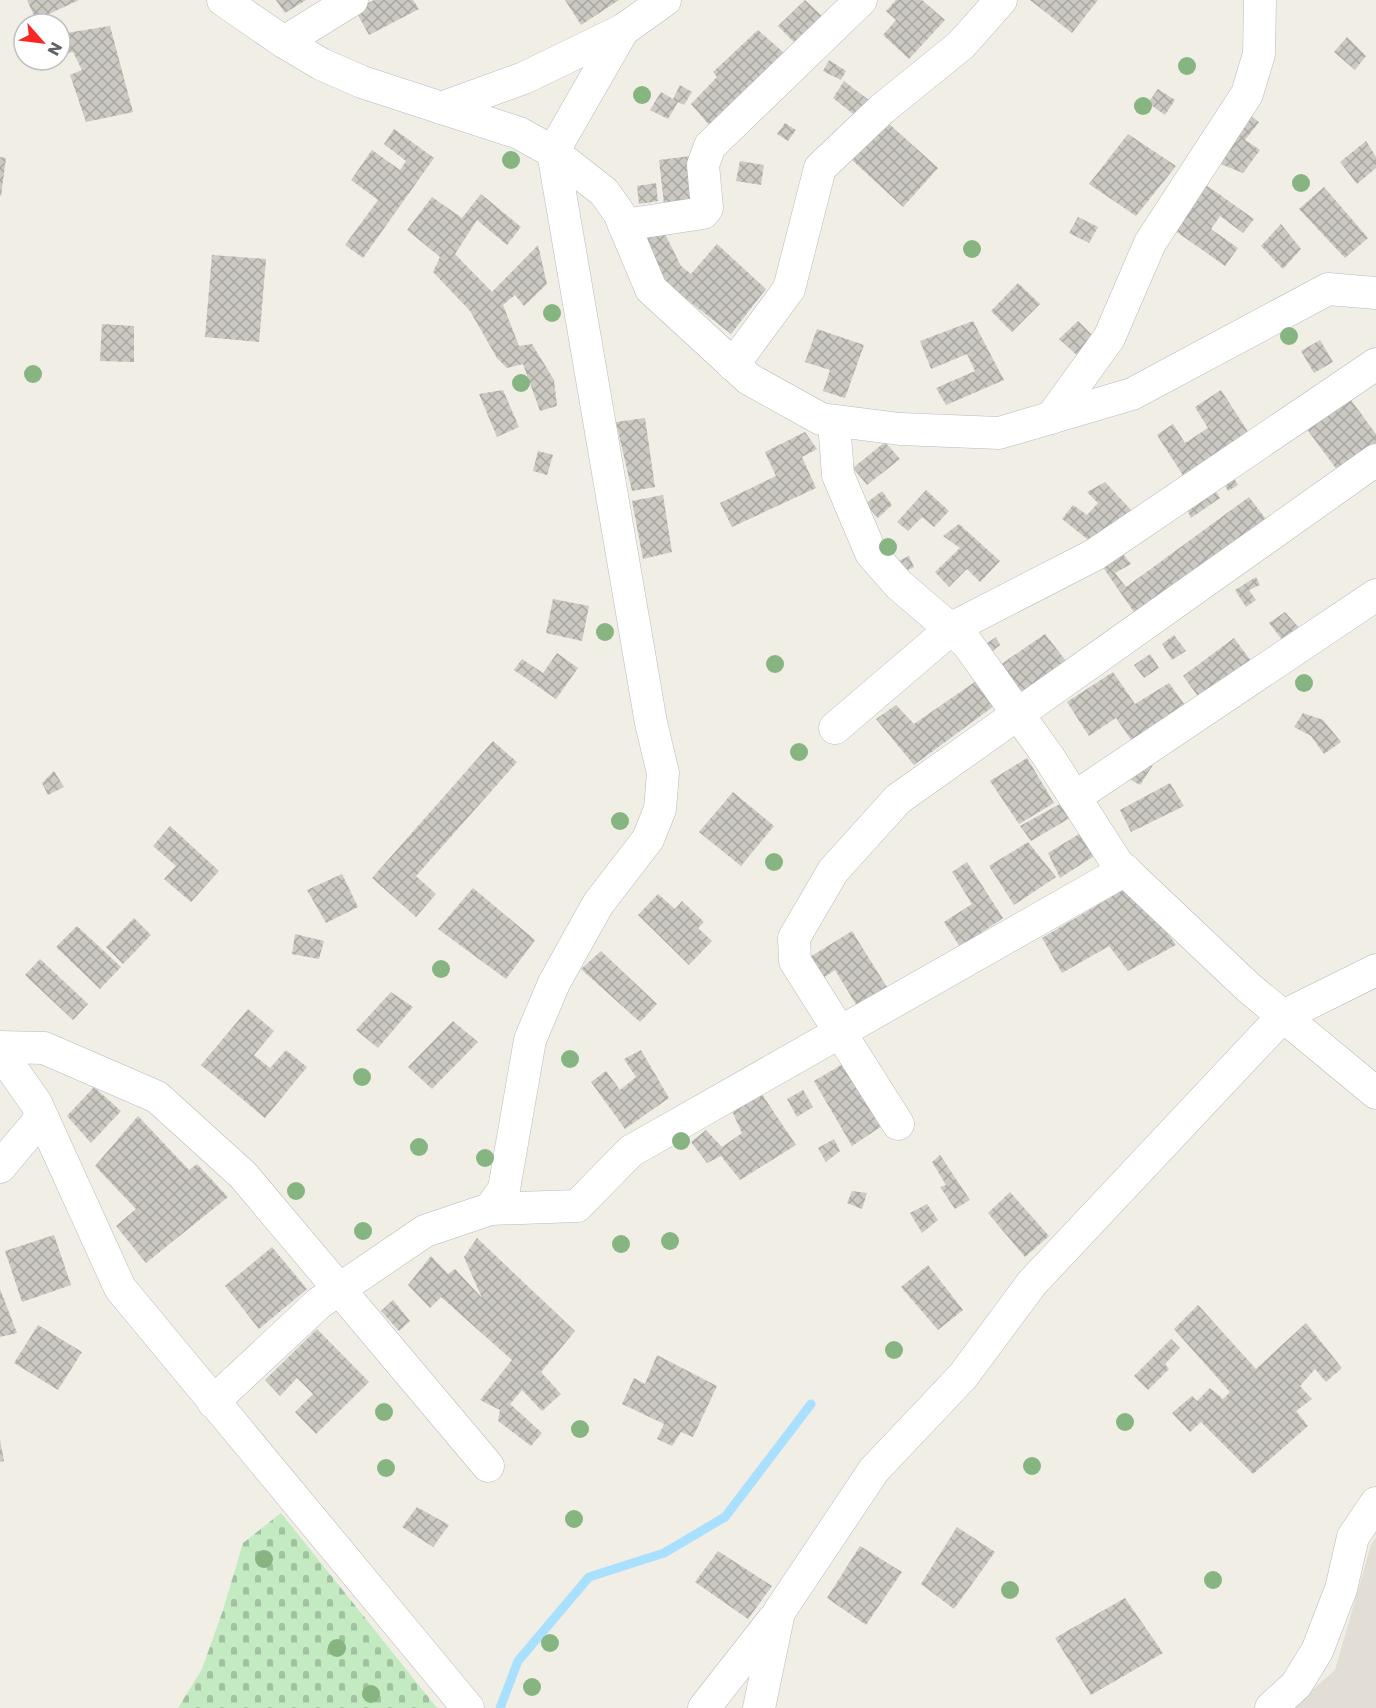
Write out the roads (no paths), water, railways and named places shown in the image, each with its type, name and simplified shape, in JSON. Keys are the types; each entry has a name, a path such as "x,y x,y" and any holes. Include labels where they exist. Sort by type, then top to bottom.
{"street":[{"path":"223,0 284,42 321,64 362,82 519,133 554,152 604,192 619,213 651,289 749,379 821,419 900,429 999,433 1132,394 1328,289 1376,293"},
{"path":"284,42 352,0"},
{"path":"441,108 524,78 623,30 665,0"},
{"path":"624,225 703,213 707,208 703,165 710,146 861,0"},
{"path":"733,365 789,290 820,168 882,109 961,45 1001,0"},
{"path":"1051,418 1109,338 1150,243 1247,94 1259,54 1260,0"},
{"path":"490,1209 504,1190 530,1040 554,983 598,904 648,838 660,809 663,772 649,711 554,152 623,30"},
{"path":"835,728 952,628 1094,555 1376,364"},
{"path":"834,422 838,475 871,553 899,585 967,643 1018,713 1117,863 1250,988 1376,1093"},
{"path":"898,1124 795,960 794,938 833,871 898,799 1376,460"},
{"path":"1075,797 1376,595"},
{"path":"213,1402 319,1303 425,1231 490,1209 577,1206 631,1151 1125,870"},
{"path":"704,1708 779,1612 874,1470 963,1376 1032,1283 1283,1016 1376,970"},
{"path":"0,1047 44,1048 157,1097 243,1175 488,1466"},
{"path":"0,1052 36,1103 120,1288 468,1708"},
{"path":"0,1167 42,1117"},
{"path":"1271,1708 1296,1685 1317,1651 1341,1589 1353,1537 1376,1503"},
{"path":"759,1708 779,1612"}],"waterway":[{"path":"500,1708 518,1661 589,1577 664,1553 725,1517 811,1404"}]}
